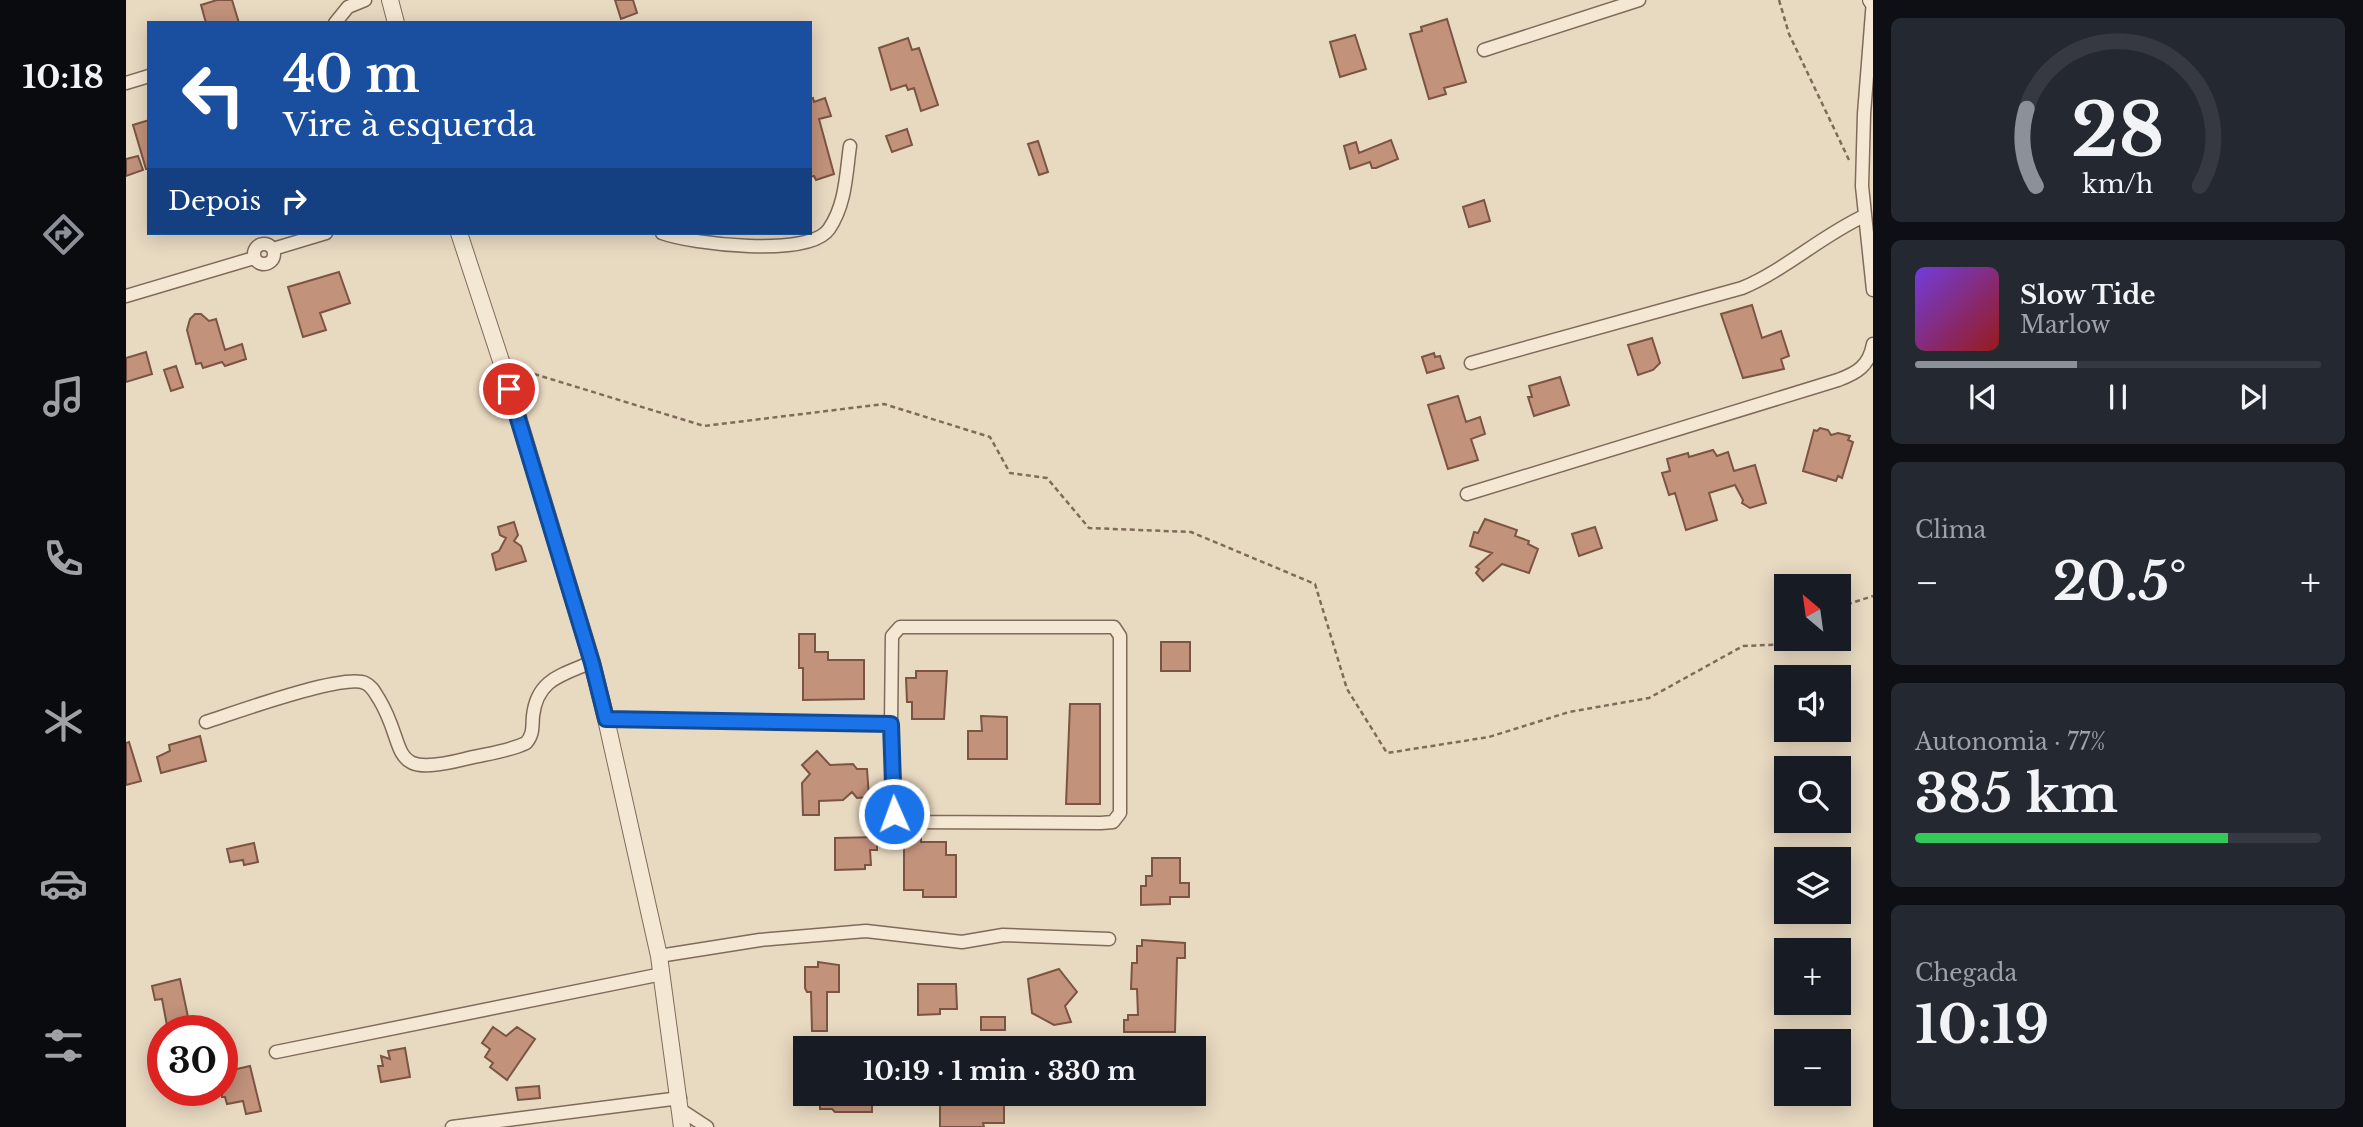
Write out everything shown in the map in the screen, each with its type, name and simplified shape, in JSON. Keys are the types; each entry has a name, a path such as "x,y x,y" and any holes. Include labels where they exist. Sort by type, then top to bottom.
{"street":[{"path":"337,21 348,7 365,0"},
{"path":"390,0 395,21"},
{"path":"1484,50 1639,0"},
{"path":"1873,0 1871,74 1864,126 1864,216 1873,290"},
{"path":"126,83 147,77"},
{"path":"668,235 757,247 812,241 828,231 842,204 850,146"},
{"path":"1471,363 1742,288 1772,274 1815,242 1864,216"},
{"path":"126,296 254,258 255,249 261,244 273,249 319,235"},
{"path":"460,235 502,365 592,663 606,719 659,956 682,1127"},
{"path":"1467,494 1852,375 1867,361 1873,344"},
{"path":"900,627 1114,627 1120,636 1120,813 1113,822 1101,823 903,822 894,814 891,724 892,636 900,627"},
{"path":"206,722 332,683 355,681 365,683 373,689 383,706 396,746 405,758 420,767 438,766 526,743 533,732 538,696 545,685 558,676 592,663"},
{"path":"606,719 891,724"},
{"path":"659,956 760,940 866,931 962,942 1003,935 1109,939"},
{"path":"276,1052 662,974"},
{"path":"452,1127 680,1104 708,1127"}],"path":[{"path":"1779,0 1789,34 1850,162"},
{"path":"502,365 704,426 884,404 990,437 1010,473 1047,478 1089,528 1191,532 1315,584 1347,689 1387,753 1489,737 1569,712 1649,698 1743,646 1774,645"},
{"path":"1852,603 1873,596"}],"building":[{"path":"217,0 232,0 238,21 205,21 201,5"},
{"path":"615,0 633,0 637,13 621,19"},
{"path":"1447,19 1466,82 1444,88 1446,94 1429,99 1410,34 1422,31 1421,27"},
{"path":"1355,35 1366,69 1340,77 1330,42"},
{"path":"908,38 912,50 919,48 938,105 921,111 914,88 908,90 906,85 891,90 879,48"},
{"path":"812,98 814,102 825,98 831,116 819,119 834,174 816,180 812,176"},
{"path":"147,121 147,169 146,169 133,125"},
{"path":"907,129 912,145 892,152 886,136"},
{"path":"1391,140 1398,159 1376,168 1372,168 1370,162 1350,169 1344,146 1356,142 1359,153"},
{"path":"1038,141 1048,172 1039,175 1028,144"},
{"path":"138,156 143,170 126,176 126,159"},
{"path":"1484,200 1490,221 1469,227 1463,207"},
{"path":"339,272 350,303 320,313 326,330 303,337 288,287"},
{"path":"1752,305 1762,338 1781,331 1789,356 1781,359 1784,369 1743,378 1721,314"},
{"path":"195,314 201,314 209,321 216,319 225,350 242,344 246,359 225,366 222,362 203,368 201,363 196,364 187,330 190,319"},
{"path":"1652,338 1660,363 1653,370 1638,375 1628,345"},
{"path":"146,352 152,374 126,382 126,358"},
{"path":"1434,353 1435,357 1440,356 1444,368 1427,373 1422,357"},
{"path":"176,366 183,387 171,391 164,370"},
{"path":"1560,377 1569,405 1534,416 1528,397 1532,397 1529,386"},
{"path":"1458,396 1466,422 1480,417 1485,434 1471,439 1478,460 1448,469 1428,405"},
{"path":"1814,430 1828,430 1831,435 1838,433 1850,436 1848,440 1853,442 1842,478 1838,476 1836,481 1803,471"},
{"path":"1713,450 1717,456 1728,452 1734,471 1755,465 1766,503 1750,508 1742,503 1735,485 1709,493 1717,520 1686,530 1675,493 1669,495 1662,473 1670,471 1667,459 1688,453 1689,457"},
{"path":"1485,519 1517,530 1515,536 1529,541 1528,544 1538,549 1529,573 1502,564 1483,581 1476,573 1479,569 1476,567 1492,553 1470,546 1474,532 1478,533"},
{"path":"514,522 518,535 514,541 521,546 526,561 496,570 492,554 499,551 506,538 500,535 498,527"},
{"path":"1595,527 1602,548 1579,556 1572,534"},
{"path":"799,634 815,634 815,652 828,652 828,660 864,660 864,699 803,700"},
{"path":"1161,642 1190,642 1190,671 1161,671"},
{"path":"916,671 947,671 944,719 912,719 912,702 907,702 906,678 916,678"},
{"path":"1070,704 1100,704 1100,804 1066,804"},
{"path":"981,716 1007,717 1007,759 968,759 968,731 982,731"},
{"path":"200,736 206,761 161,773 157,757 170,751 169,745"},
{"path":"129,742 141,781 126,785 126,743"},
{"path":"817,751 830,765 853,764 857,769 867,769 869,797 857,798 852,792 843,800 819,801 819,815 803,815 802,783 810,774 802,765"},
{"path":"877,837 877,850 870,850 871,865 865,865 865,869 835,870 835,838"},
{"path":"904,838 921,838 921,842 946,842 946,855 956,855 956,897 923,897 923,890 904,890"},
{"path":"254,843 258,862 244,865 243,860 230,862 227,849"},
{"path":"1152,858 1180,858 1180,883 1189,883 1189,897 1170,897 1170,904 1141,905 1141,886 1146,886 1146,876 1152,876"},
{"path":"1142,940 1185,943 1185,958 1177,958 1175,1032 1124,1032 1124,1020 1128,1020 1128,1015 1138,1015 1137,989 1131,989 1132,963 1137,963 1137,946 1142,946"},
{"path":"818,962 839,965 839,992 827,992 827,1031 812,1031 811,992 807,992 805,988 805,967 818,967"},
{"path":"1059,969 1077,992 1065,1006 1071,1022 1054,1025 1032,1013 1028,979"},
{"path":"180,979 188,1015 165,1015 162,999 155,1000 152,986"},
{"path":"918,984 956,984 957,1009 940,1009 940,1014 918,1015"},
{"path":"981,1017 1005,1017 1005,1030 981,1030"},
{"path":"493,1027 506,1036 517,1027 535,1039 507,1080 490,1067 493,1063 485,1057 490,1049 482,1043"},
{"path":"405,1048 410,1077 381,1082 378,1066 383,1066 381,1056 390,1059 388,1051"},
{"path":"250,1066 261,1111 246,1114 243,1101 238,1102 238,1069"},
{"path":"539,1086 540,1098 518,1100 516,1088"},
{"path":"820,1106 872,1106 872,1112 835,1112 832,1109 820,1109"},
{"path":"940,1106 1004,1106 1004,1123 983,1123 984,1127 940,1127"}],"route":[{"path":"509,389 592,663 606,719 891,724 894,814"}]}
